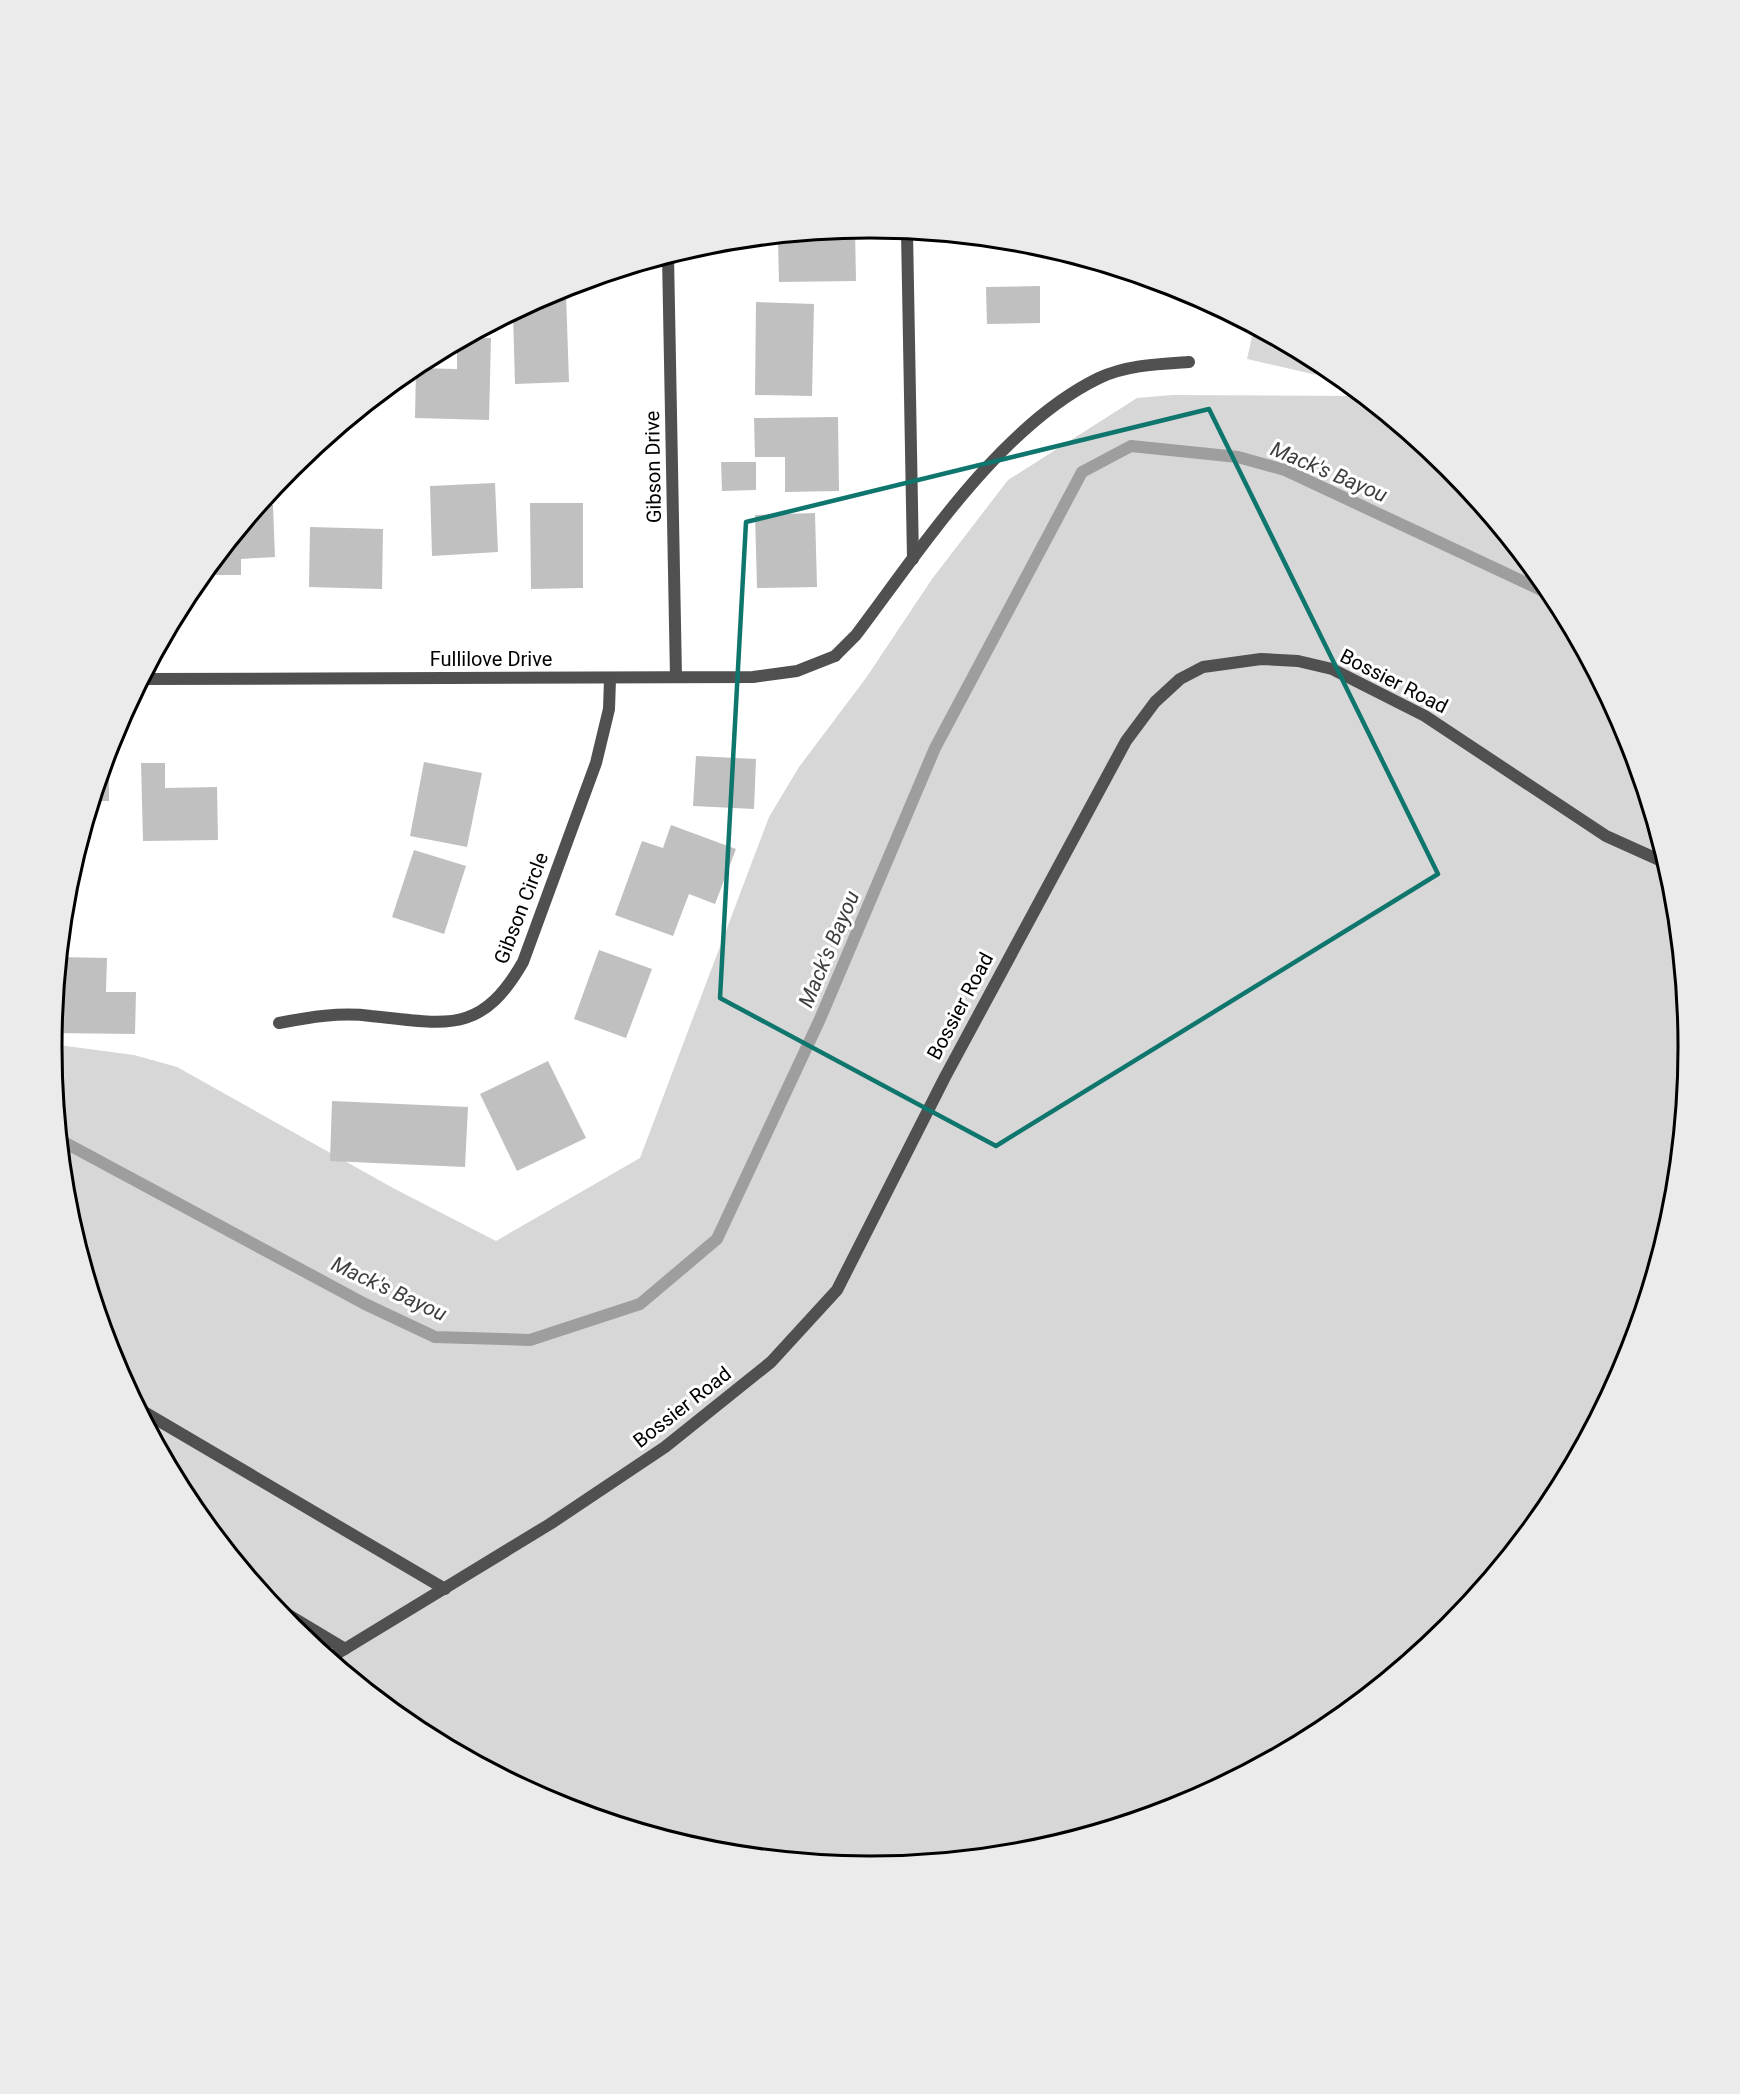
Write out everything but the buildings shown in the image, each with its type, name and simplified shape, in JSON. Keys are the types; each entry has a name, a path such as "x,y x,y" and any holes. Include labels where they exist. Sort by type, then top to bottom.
{"street":[{"path":"907,239 914,559"},
{"name":"Gibson Drive","path":"668,264 676,677"},
{"path":"914,559 985,470 1012,441 1041,416 1108,375 1150,365 1189,362"},
{"name":"Fullilove Drive","path":"150,679 610,679 778,675 820,664 835,656 856,635 914,559"},
{"name":"Bossier Road","path":"336,1654 550,1524 665,1447 771,1362 837,1290 950,1067 1126,741 1155,702 1180,679 1203,667 1262,659 1298,662 1332,669 1425,716 1606,836 1656,858"},
{"name":"Gibson Circle","path":"279,1023 342,1015 442,1023 470,1019 494,1003 512,982 523,962 596,763 607,717 610,679"},
{"path":"151,1415 445,1589"},
{"path":"304,1624 345,1649"}],"highlighted area":[{"path":"1209,409 1438,874 996,1146 720,998 746,522"}],"shaded area":[{"path":"1252,335 1320,376 1247,359"},
{"path":"1172,395 1348,396 1403,439 1442,475 1478,514 1542,598 1595,689 1636,787 1651,838 1672,941 1677,994 1677,1100 1672,1153 1651,1256 1636,1307 1617,1356 1595,1405 1542,1496 1478,1580 1442,1619 1403,1655 1319,1719 1228,1772 1179,1794 1130,1813 1028,1840 976,1849 870,1856 764,1849 712,1840 610,1813 561,1794 512,1772 466,1747 421,1719 337,1655 298,1619 262,1580 198,1496 145,1405 104,1307 77,1205 68,1153 63,1100 62,1045 134,1055 177,1067 393,1188 496,1241 640,1158 769,817 799,767 866,678 932,579 1008,480 1137,398"}],"waterway":[{"name":"Mack's Bayou","path":"67,1144 365,1304 435,1337 530,1340 640,1304 717,1239 820,1019 935,748 1082,472 1131,446 1238,457 1285,470 1534,586"}]}
